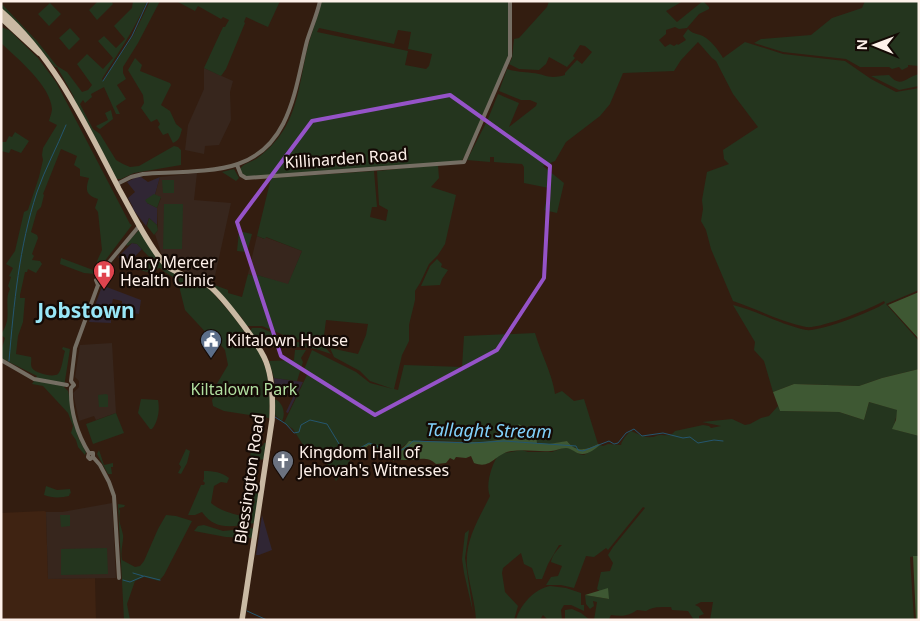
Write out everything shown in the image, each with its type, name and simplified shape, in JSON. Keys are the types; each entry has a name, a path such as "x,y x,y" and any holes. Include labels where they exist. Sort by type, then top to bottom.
{"main road":[{"name":"Blessington Road","path":"2,14 23,39 48,62"},
{"name":"Blessington Road","path":"2,14 32,40 60,80 140,225 163,262 178,274 206,284 214,290 240,320 265,358 273,403 272,420 242,620"},
{"path":"1,24 23,39"}],"street":[{"path":"117,184 131,177 143,174 237,165 263,151 278,135 287,119 307,40 320,1"},
{"name":"Killinarden Road","path":"237,165 240,175 246,178 464,162 510,56 510,1"},
{"path":"119,578 115,502 109,482 100,465 93,457 93,453 89,453 79,433 74,415 71,388 74,384 71,381 75,348 98,284 102,283 101,278 105,267 140,225"},
{"path":"1,360 31,377 67,385 71,388"},
{"path":"67,385 71,381"}],"highlighted area":[{"path":"450,95 550,166 544,278 497,350 375,415 281,356 237,222 312,121"}],"shaded area":[{"path":"204,68 233,81 230,92 231,120 219,145 205,146 204,154 185,150 188,125 204,89"},
{"path":"197,173 194,200 231,203 213,285 169,264 161,253 155,234 158,230 157,208 161,198 155,195 160,177"},
{"path":"141,177 148,182 160,177 155,195 147,203 157,208 157,225 149,218 146,226 132,208 128,198 135,192 127,182"},
{"path":"257,236 264,239 265,237 302,251 288,285 248,274"},
{"path":"132,243 137,244 142,249 127,265 118,257"},
{"path":"104,286 141,300 139,314 121,311 122,301 113,299 109,317 111,318 111,323 89,322 101,289"},
{"path":"112,343 116,413 96,420 94,416 79,421 73,393 79,387 79,381 75,377 80,345"},
{"path":"274,378 303,382 288,413 286,412 295,393 275,394"},
{"path":"112,503 116,578 48,579 46,512 62,512"},
{"path":"46,512 48,579 95,578 96,620 1,620 1,513"},
{"path":"262,515 272,550 256,555"}],"green space":[{"path":"98,1 111,1 113,4 97,20 89,10"},
{"path":"133,1 147,1 132,31 102,79 103,81 133,36 150,1 160,1 123,67 126,79 117,85 126,99 116,106 120,114 116,114 104,87 91,94 92,97 85,103 83,100 80,104 93,129 100,134 116,160 130,167 139,166 174,146 181,150 181,165 134,173 121,179 116,179 57,67 27,38 1,7 1,3 37,41 57,66 67,72 82,92 88,90 92,85 77,64 87,54 103,69 113,58 98,41 104,36 116,48 125,39 114,26 132,8"},
{"path":"176,1 280,1 268,27 246,17 226,69 221,76 204,68 223,27 225,27 229,20 223,17 221,19 198,6 195,11"},
{"path":"322,1 509,1 508,20 511,43 509,54 482,121 461,161 250,177 243,175 240,169 268,150 280,135 293,111 308,46","holes":["319,28 394,44 398,30 411,32 408,49 432,54 429,66 426,69 405,65 408,51 317,32"]},
{"path":"549,1 683,1 666,11 677,22 703,1 709,9 699,14 687,28 679,29 675,27 666,30 666,34 659,40 665,47 670,44 678,45 686,40 683,36 688,29 709,40 723,58 745,42 783,54 845,61 871,79 896,92 919,88 919,290 886,304 919,341 919,369 859,386 794,384 773,392 764,361 754,350 755,342 733,305 788,325 813,330 846,321 885,303 884,301 833,322 806,327 778,319 733,301 701,221 702,200 707,172 729,164 724,159 723,150 758,127 733,94 716,61 698,42 681,60 674,71 623,73 610,104 600,116 566,142 555,161 543,166 564,183 557,213 544,210 549,188 524,183 524,167 522,164 494,162 494,157 490,157 490,162 467,160 488,119 498,94 519,103 509,127 536,106 537,103 530,100 521,100 499,91 507,69 551,77 565,75 577,60 582,64 592,52 585,46 580,45 573,56 575,58 567,67 549,57 546,64 539,70 519,69 509,64 512,58 514,39 519,38 547,7"},
{"path":"865,1 919,1 919,66 908,65 908,67 902,70 899,67 892,69 889,67 860,67 846,59 783,52 754,43 761,39 811,35 832,18 862,8"},
{"path":"50,3 61,14 49,26 38,14"},
{"path":"1,27 9,30 38,58 56,82 132,225 95,274 84,273 60,264 61,258 93,270 102,250 98,212 95,208 98,199 91,196 88,192 89,178 80,176 80,169 74,165 77,156 61,149 43,194 41,207 37,211 31,232 37,235 38,238 32,254 34,256 32,260 40,261 42,264 36,273 28,269 25,272 20,295 20,298 25,298 23,322 18,336 16,354 31,357 31,367 37,372 56,375 60,370 65,351 62,349 63,347 70,349 64,387 68,391 78,437 86,452 85,455 78,447 71,433 73,426 68,413 43,386 32,384 37,376 1,358 5,338 1,335 7,321 10,289 8,286 11,277 9,276 13,268 6,264 15,251 24,212 28,210 39,177 43,160 43,148 57,125 49,121 52,109 50,100 40,82 1,43"},
{"path":"70,28 80,39 69,50 59,38"},
{"path":"135,58 142,65 140,71 171,85 161,105 170,111 176,124 182,129 180,136 173,143 168,133 163,135 158,127 160,124 157,119 151,122 141,108 144,103 143,95 128,70"},
{"path":"919,74 919,86 899,90 871,76 889,75 900,82"},
{"path":"111,110 113,119 100,129 98,128 96,126 108,120 105,113"},
{"path":"15,132 29,141 21,153 11,149 9,153 1,151 2,142 6,142 9,136 12,137"},
{"path":"438,165 439,178 431,187 456,195 445,244 429,264 415,291 415,300 409,325 409,341 402,355 394,389 398,390 404,365 462,367 464,336 535,333 555,394 562,391 574,401 584,399 598,444 590,448 578,449 567,441 545,444 536,442 526,436 483,442 424,440 406,444 398,450 392,451 369,444 355,453 336,481 326,462 303,445 293,429 284,423 307,375 303,372 312,350 356,372 370,383 393,389 370,381 360,371 334,357 330,348 358,354 366,335 368,324 326,320 323,343 293,339 262,326 246,326 242,318 209,283 228,290 228,293 242,297 248,274 288,284 302,251 266,237 265,239 257,236 271,178 374,171 377,207 372,207 370,217 386,221 388,210 379,205 377,171"},
{"path":"234,169 239,178 236,181 222,172"},
{"path":"162,180 174,180 174,193 163,193"},
{"path":"154,194 161,197 157,208 145,200"},
{"path":"164,204 183,204 182,249 163,249"},
{"path":"149,218 157,225 158,230 154,235 147,226"},
{"name":"Kiltalown Park","path":"139,230 157,256 213,293 233,316 260,353 267,372 270,398 269,418 224,411 213,406 212,400 216,392 215,387 228,365 225,350 185,310 179,286 181,284 179,282 160,268 147,272 140,270 150,258 137,244 132,243 127,246 126,244"},
{"path":"239,231 252,234 247,252 237,251"},
{"path":"437,259 442,264 441,267 448,270 440,285 421,286 430,266"},
{"path":"919,292 919,339 888,305"},
{"path":"252,328 261,328 292,341 325,347 331,354 303,347 261,347 250,331"},
{"path":"295,350 306,350 301,358 303,362 297,381 274,378 269,361 294,360"},
{"path":"919,369 919,436 892,429 896,420 897,410 869,402 864,420 839,412 780,411 773,392 794,384 859,386"},
{"path":"98,395 108,395 108,407 99,407"},
{"path":"141,399 158,400 158,416 152,429 150,429 138,413"},
{"path":"275,399 283,408 284,415 282,421 275,415"},
{"path":"869,402 898,410 893,429 919,436 919,556 910,557 914,620 710,620 713,602 701,602 695,605 704,614 699,616 699,620 694,620 688,611 672,610 671,607 665,607 646,611 637,610 627,615 611,615 609,619 594,620 597,602 593,601 594,606 590,609 586,604 585,595 609,599 597,589 601,572 610,571 613,563 608,555 645,508 643,507 608,550 606,548 594,557 586,556 574,588 561,585 546,585 551,577 558,576 562,566 551,562 562,545 559,545 548,564 542,579 536,579 532,568 524,564 521,553 503,568 502,573 505,592 518,606 514,620 476,620 467,566 468,547 470,538 490,496 488,486 490,474 499,454 522,450 528,452 552,452 565,447 584,455 600,445 621,445 622,441 631,431 652,437 670,435 675,431 703,425 711,428 721,426 702,422 732,419 745,425 769,416 778,406 780,411 839,412 864,420"},
{"path":"116,413 124,433 93,444 86,424"},
{"path":"518,424 536,434 537,443 549,444 567,441 578,449 600,445 585,454 566,448 551,451 522,450 506,452 489,463 480,465 474,463 471,456 466,458 456,457 454,460 450,458 446,463 436,464 428,459 396,459 393,461 393,456 369,445 359,453 355,453 362,446 368,444 374,444 394,451 404,447 409,441 483,442 526,436"},
{"path":"252,442 261,443 263,446 266,443 264,459 253,461 250,458"},
{"path":"186,449 190,451 187,463 181,474 178,473 181,467 179,464"},
{"path":"99,450 104,465 113,463 113,467 111,467 112,474 108,474 97,454"},
{"path":"204,471 217,472 229,478 227,483 221,482 214,486 211,503 223,510 247,517 250,503 255,503 251,491 259,494 255,523 226,526 213,523 202,512 188,515 201,485 205,483 203,481"},
{"path":"46,486 57,490 70,489 71,494 63,497 47,496 44,495"},
{"path":"118,504 125,505 119,508 123,537 122,560 135,567 140,566 144,561 166,515 192,521 159,581 144,577 135,581 127,604 130,620 124,620"},
{"path":"60,515 70,515 70,526 61,527"},
{"path":"204,525 223,531 255,528 253,538 226,537 194,531 198,526"},
{"path":"469,530 465,558 473,612 462,559 465,533"},
{"path":"107,548 108,574 61,575 61,549"},
{"path":"913,556 919,556 919,620 916,620"},
{"path":"550,586 566,588 581,593 581,605 584,605 584,611 571,605 564,605 561,610 562,620 548,620 543,615 540,620 516,620 528,598 538,590"},
{"path":"608,588 609,599 585,595"},
{"path":"572,609 590,620 565,620 565,610"}],"waterway":[{"path":"103,81 132,36 148,1"},
{"path":"9,361 15,297 26,233 40,183 66,125"},
{"name":"Tallaght Stream","path":"275,417 286,424 294,433 299,432 301,425 310,420 327,424 344,452 351,453 369,443 387,450 397,451 407,447 413,441 471,443 504,441 576,446 578,450 583,451 609,441 614,444 618,443 626,433 634,429 642,436 663,433 683,438 690,437 698,443 714,440 723,441"},
{"path":"133,573 143,576"},
{"path":"123,580 130,582 144,576 160,580"},
{"path":"247,611 267,620"}],"place":[{"name":"Mary Mercer Health Clinic","path":"104,290"},
{"name":"Kiltalown House","path":"211,359"},
{"name":"Kingdom Hall of Jehovah's Witnesses","path":"283,480"}],"district":[{"name":"Jobstown","path":"86,310"}]}
